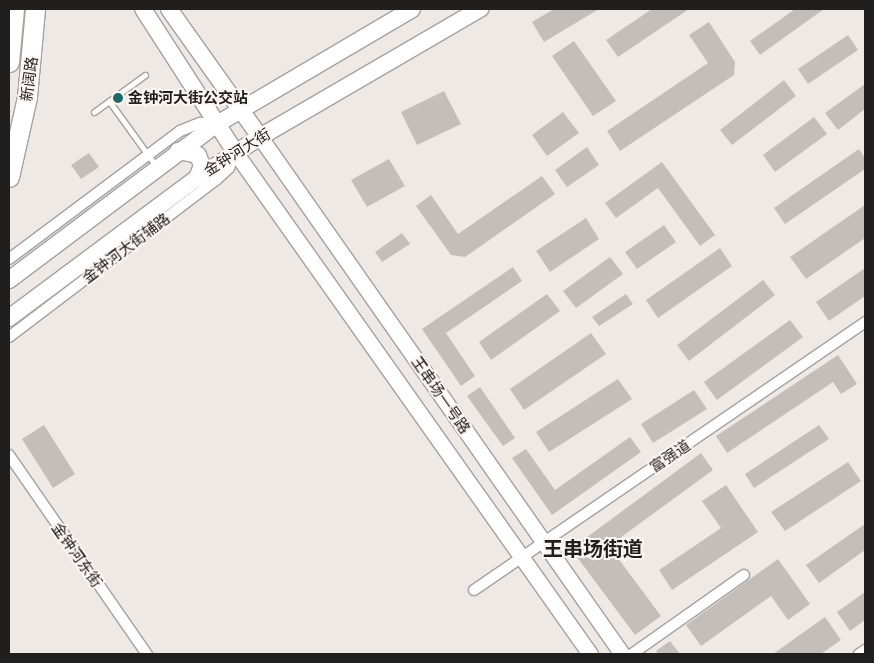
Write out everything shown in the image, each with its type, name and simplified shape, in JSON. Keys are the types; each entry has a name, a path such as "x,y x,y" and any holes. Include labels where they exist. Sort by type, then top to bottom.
{"highway":[{"name":"新阔路","path":"9,62 14,9"},
{"name":"新阔路","path":"9,177 27,97 36,9"}],"main road":[{"path":"142,9 235,152"},
{"path":"169,9 260,137"},
{"path":"9,280 152,160 178,151 240,109 412,9"},
{"name":"金钟河大街","path":"9,318 197,178 235,152 480,9"},
{"name":"王串场一号路","path":"260,137 622,654"},
{"path":"178,151 198,155 202,166 197,178"},
{"name":"王串场一号路","path":"235,152 590,654"}],"street":[{"path":"9,259 152,160 180,130 200,123 217,124"},
{"name":"金钟河大街辅路","path":"9,337 216,180 229,168 235,152"},
{"name":"富强道","path":"474,590 865,322"},
{"name":"金钟河东街","path":"9,455 147,654"},
{"path":"632,654 744,575"},
{"path":"859,654 865,650"}],"lane":[{"path":"94,112 145,75"},
{"path":"109,101 152,160"}],"building":[{"path":"554,9 599,9 544,42 532,22"},
{"path":"652,9 689,9 618,57 606,40"},
{"path":"795,9 824,9 760,55 750,41"},
{"path":"709,22 735,62 734,75 620,151 607,131 708,63 689,35"},
{"path":"848,35 858,50 808,84 798,69"},
{"path":"574,41 616,101 593,116 552,56"},
{"path":"784,80 796,96 732,145 720,130"},
{"path":"865,84 865,109 838,130 825,113"},
{"path":"444,91 461,124 417,145 401,112"},
{"path":"563,112 579,133 547,156 532,135"},
{"path":"814,117 827,134 775,172 763,155"},
{"path":"587,147 599,165 567,187 555,170"},
{"path":"859,149 865,158 865,169 785,224 774,208"},
{"path":"89,153 99,167 81,179 71,165"},
{"path":"389,159 405,186 367,207 351,180"},
{"path":"662,162 715,235 700,246 658,188 616,218 605,203"},
{"path":"542,176 555,194 465,257 451,255 416,206 431,195 458,234"},
{"path":"865,205 865,238 806,279 790,257"},
{"path":"586,218 599,239 550,272 536,251"},
{"path":"664,225 676,242 637,269 625,252"},
{"path":"402,233 410,244 382,262 375,252"},
{"path":"720,248 732,266 658,318 646,300"},
{"path":"610,257 623,274 576,308 563,291"},
{"path":"513,267 522,281 446,333 475,376 461,386 422,329"},
{"path":"865,268 865,296 829,321 816,302"},
{"path":"763,280 775,295 689,361 677,345"},
{"path":"547,294 560,311 491,360 479,342"},
{"path":"626,294 633,304 599,326 592,317"},
{"path":"790,320 803,337 717,400 704,382"},
{"path":"591,333 606,354 524,410 510,389"},
{"path":"838,355 857,384 841,394 833,382 727,453 716,436"},
{"path":"618,379 632,399 549,452 536,432"},
{"path":"480,387 515,438 503,446 467,396"},
{"path":"694,390 707,409 653,443 641,424"},
{"path":"44,425 75,474 53,488 22,439"},
{"path":"819,425 829,439 754,488 745,474"},
{"path":"630,437 641,452 552,515 512,458 526,449 555,490"},
{"path":"701,453 713,470 609,546 661,616 635,635 571,549"},
{"path":"848,462 861,481 785,531 771,512"},
{"path":"726,485 758,532 672,590 659,570 721,528 702,501"},
{"path":"865,524 865,550 819,583 806,565"},
{"path":"778,559 810,604 788,620 771,596 701,646 686,625"},
{"path":"865,592 865,620 850,631 837,612"},
{"path":"825,617 841,640 821,654 773,654"},
{"path":"670,641 680,654 658,654 656,651"}],"place":[{"name":"金钟河大街公交站","path":"118,98"}],"district":[{"name":"王串场街道","path":"593,548"}]}
